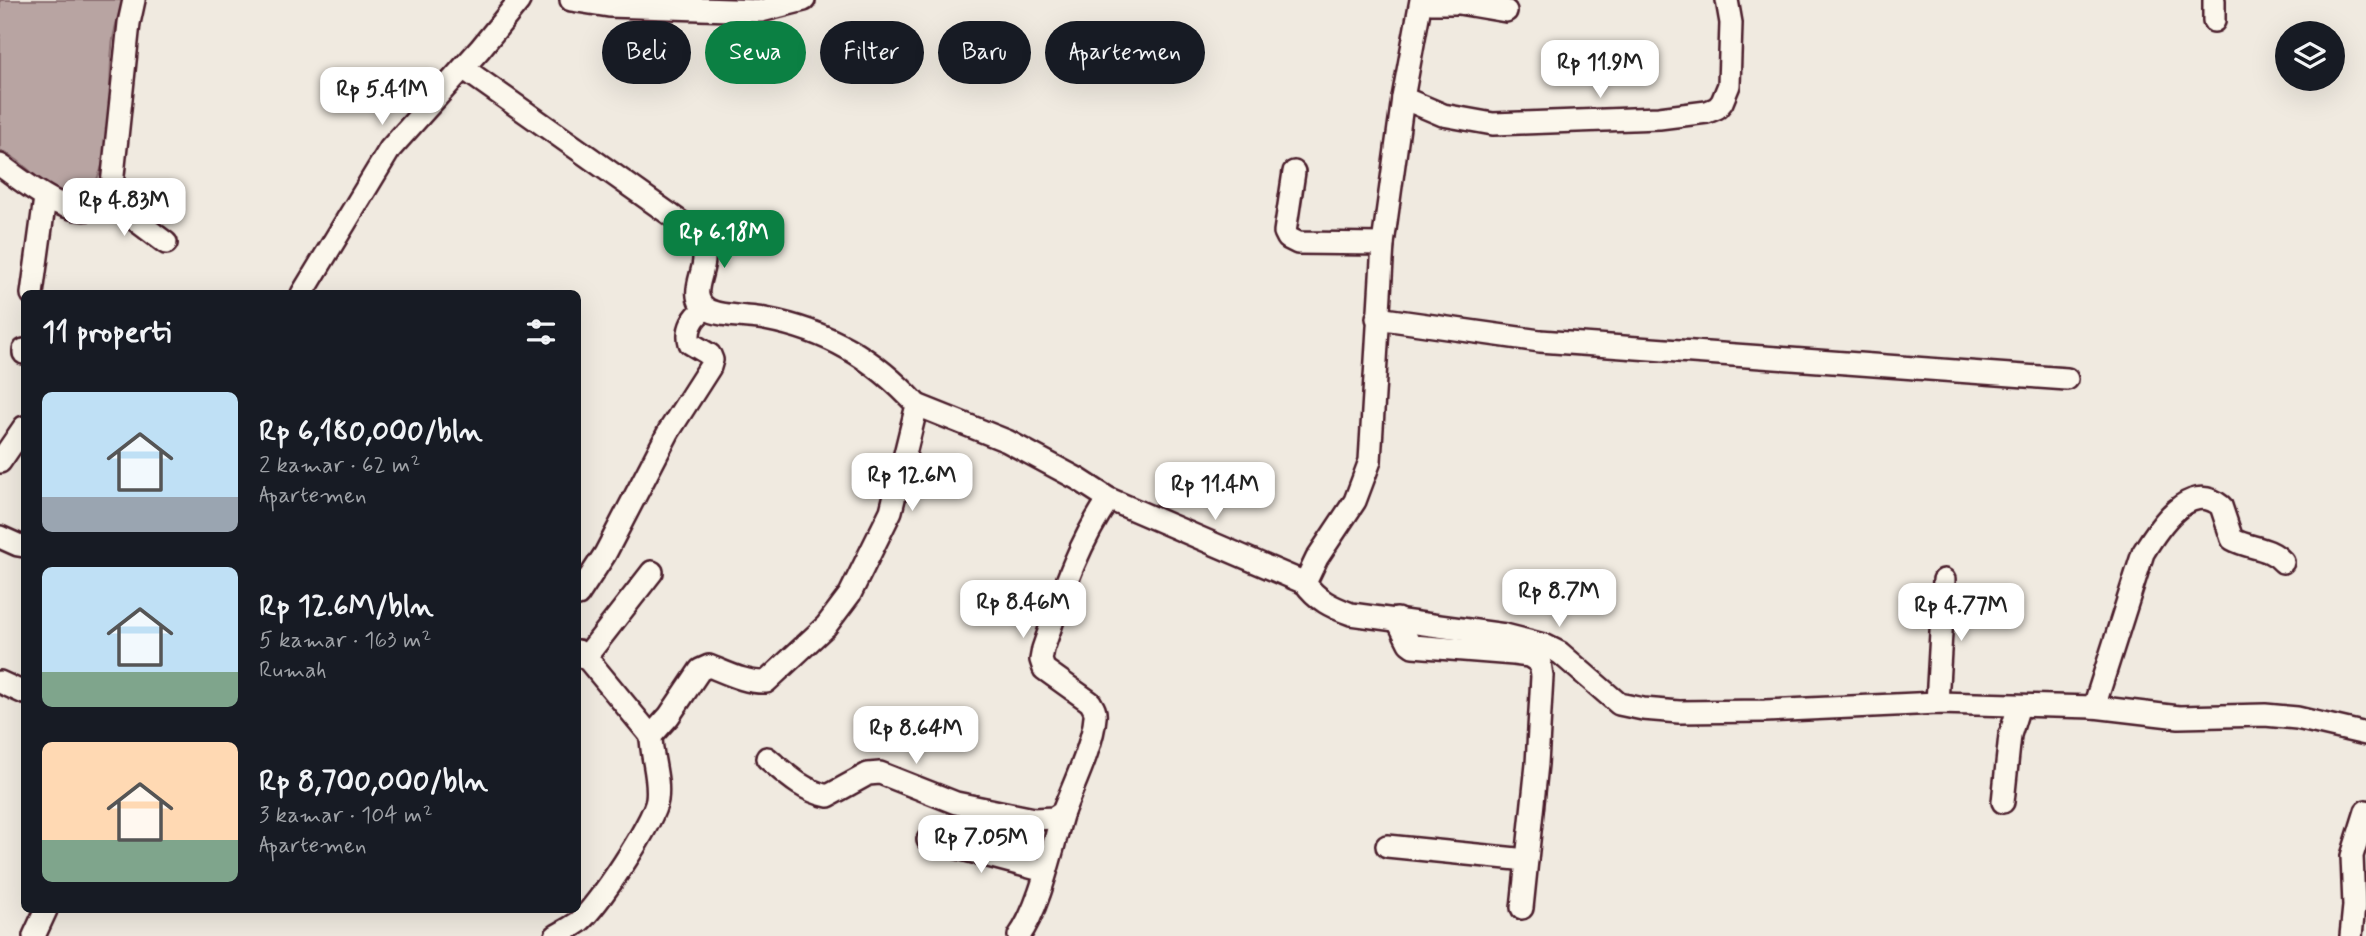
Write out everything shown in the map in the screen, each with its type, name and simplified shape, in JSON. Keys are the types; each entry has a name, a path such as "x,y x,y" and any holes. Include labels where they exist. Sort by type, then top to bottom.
{"street":[{"path":"0,165 45,198 74,208 91,209 106,198 112,186 129,23 134,0"},
{"path":"304,290 390,149 463,68 519,0"},
{"path":"571,0 620,7 761,11 804,0"},
{"path":"1306,583 1317,558 1355,501 1370,461 1383,244 1403,98 1421,0 1506,11"},
{"path":"1403,98 1443,115 1493,124 1660,118 1707,112 1717,108 1726,96 1729,85 1731,23 1727,0"},
{"path":"463,68 692,230 702,244 705,260 698,281 698,297 705,309 720,314 769,320 833,339 866,358 898,384 917,405 1007,441 1109,499 1306,583 1312,592 1329,606 1351,614 1519,637 1544,645 1560,653 1619,704 1643,709 1679,712 1765,711 1937,703 2094,707 2179,717 2265,715 2297,718 2366,734"},
{"path":"1294,172 1285,232 1288,238 1298,243 1383,244"},
{"path":"33,290 45,198"},
{"path":"106,198 166,243"},
{"path":"581,590 605,554 669,431 710,367 710,355 690,343 688,335 695,316 705,309"},
{"path":"1377,318 1540,341 2067,379"},
{"path":"651,736 704,667 709,666 756,683 766,682 826,626 850,594 891,511 917,405"},
{"path":"0,461 21,430"},
{"path":"1019,936 1026,927 1038,898 1095,717 1090,702 1044,669 1042,649 1069,573 1099,513 1109,499"},
{"path":"2094,707 2143,553 2152,538 2182,505 2201,499 2217,502 2221,506 2232,538 2250,547 2264,548 2276,554 2283,562"},
{"path":"0,537 21,545"},
{"path":"556,936 580,921 598,900 619,871 649,821 657,802 658,785 651,736 590,662 581,655 652,572"},
{"path":"1937,703 1944,580"},
{"path":"1397,619 1413,646 1529,656 1540,663 1542,677 1522,908"},
{"path":"0,682 21,692"},
{"path":"2003,802 2010,735 2019,706"},
{"path":"766,758 802,786 828,796 867,774 880,773 969,806 1034,819 1055,818 1063,812"},
{"path":"2351,936 2354,906 2352,856 2366,811"},
{"path":"928,840 1045,871"},
{"path":"1387,846 1527,860"},
{"path":"34,936 45,913"}],"shaded area":[{"path":"0,0 123,0 113,42 108,141 104,159 90,193 75,196 52,189 22,164 0,151"}]}
